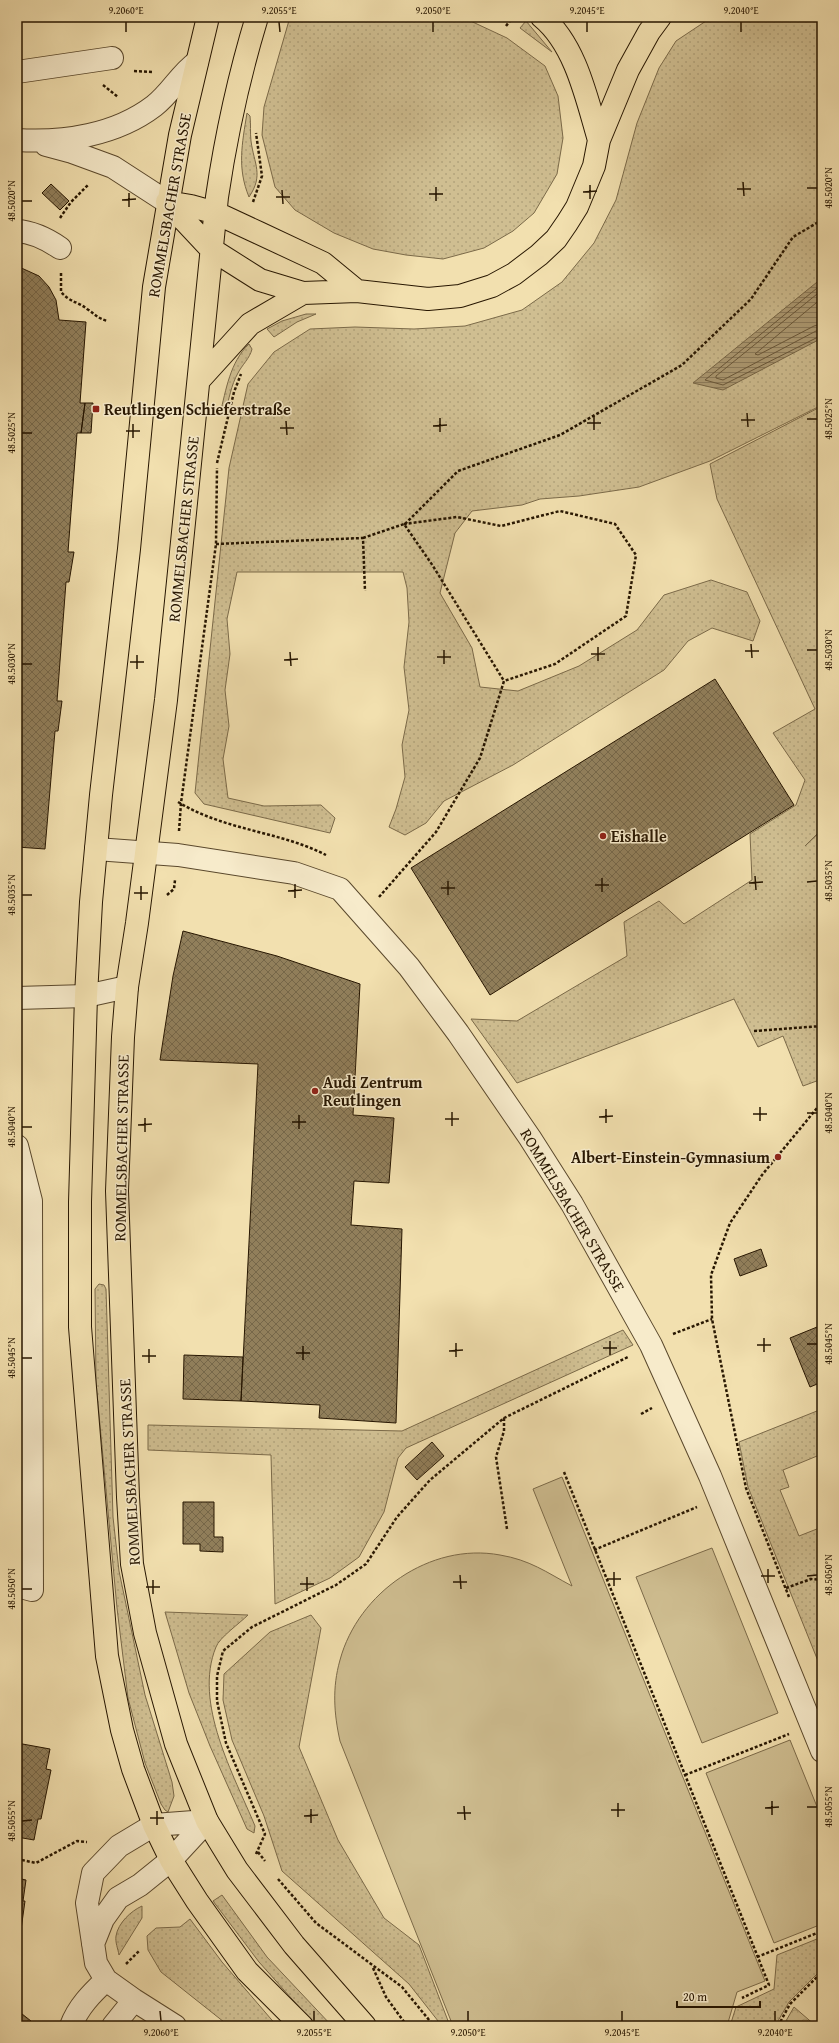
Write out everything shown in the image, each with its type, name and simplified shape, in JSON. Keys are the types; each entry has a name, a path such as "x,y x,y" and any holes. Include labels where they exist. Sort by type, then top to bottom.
{"main road":[{"name":"ROMMELSBACHER STRASSE","path":"208,17 188,96 167,202 154,287 96,849 91,902 86,996 80,1202 80,1327 100,1588 107,1656 122,1730 136,1779 154,1825 171,1860 197,1901 247,1971 302,2026"},
{"name":"ROMMELSBACHER STRASSE","path":"257,17 241,73 223,158 211,249 200,379 162,738 127,987 122,1044 117,1191 128,1497 132,1564 145,1633 176,1744 207,1821 237,1870 294,1945 365,2026"},
{"path":"542,17 560,37 573,61 599,140"},
{"path":"167,202 211,249 260,280 303,293 357,291 428,299 460,296 492,286 514,274 539,255 556,239 577,207 594,166 599,140 636,54 660,17"},
{"path":"167,202 191,206 216,213 323,263 357,291"},
{"path":"200,379 250,324 303,293"}],"street":[{"path":"24,140 69,138 107,131 124,124 154,106 166,95 199,52"},
{"path":"17,72 112,58"},
{"path":"24,140 72,152 113,167 167,202"},
{"path":"17,231 24,231 46,238 60,248"},
{"name":"ROMMELSBACHER STRASSE","path":"96,849 178,855 294,873 340,889 409,967 458,1033 530,1138 572,1204 652,1345 719,1498 822,1751"},
{"path":"17,998 86,996 127,987"},
{"path":"17,1146 31,1201 25,1588"},
{"path":"175,2026 106,1980 96,1963 92,1945 87,1903 93,1873 120,1846 154,1825 207,1821"},
{"path":"92,1945 103,1919 118,1898 140,1885 171,1860 207,1821"},
{"path":"71,2026 74,2018 89,1997 106,1980"},
{"path":"113,2026 134,2000"}],"path":[{"path":"506,26 513,17"},
{"path":"252,203 262,176"},
{"path":"68,207 88,185"},
{"path":"404,524 458,471 560,435 682,365 751,299 793,237 822,220"},
{"path":"61,292 69,301 86,308 98,319 108,321"},
{"path":"243,370 234,392 217,464 216,544 181,803 202,815 245,830 310,847 328,856"},
{"path":"216,544 363,538 404,524 458,517 501,526 560,511 615,524 636,555 626,616 555,664 504,681"},
{"path":"378,898 436,832 480,758 504,681 437,572 404,524"},
{"path":"363,538 365,590"},
{"path":"754,1031 822,1026"},
{"path":"791,1603 746,1488 712,1319 710,1275 730,1224 762,1175 822,1102"},
{"path":"267,1864 258,1852 265,1834 226,1743 219,1708 217,1676 223,1650 252,1627 336,1585 366,1564 397,1517 430,1480 504,1418 652,1345 662,1338 712,1319"},
{"path":"504,1418 504,1432 496,1458 506,1529"},
{"path":"564,1472 769,1985 742,1998"},
{"path":"594,1550 719,1498"},
{"path":"786,1588 811,1579 822,1580"},
{"path":"684,1775 789,1734"},
{"path":"17,1859 36,1863 77,1841 88,1842"},
{"path":"277,1877 316,1923 373,1967 402,1987 434,2026"},
{"path":"758,1957 822,1931"},
{"path":"373,1967 386,1996 407,2026"},
{"path":"778,2026 790,2004 822,1972"}],"green space":[{"path":"290,17 462,17 507,38 545,66 558,96 563,138 557,174 534,213 513,231 484,248 443,259 406,255 373,249 334,233 295,210 275,187 262,135 264,107"},
{"path":"712,17 822,17 822,405 710,461 639,487 579,496 540,499 522,505 472,511 455,533 440,593 472,648 480,687 518,691 579,666 637,630 664,595 711,580 747,592 760,621 753,641 712,628 688,641 664,670 513,765 444,801 426,823 405,835 389,827 405,777 402,745 409,710 404,667 409,622 407,588 403,572 237,572 227,619 230,654 225,690 229,726 223,759 228,798 264,806 321,805 335,818 330,833 204,804 195,793 229,468 248,384 274,352 310,329 355,327 414,329 465,326 522,310 562,282 594,243 616,200 637,123 659,68 676,41"},
{"path":"526,21 552,52 520,28"},
{"path":"247,113 250,116 251,141 257,169 254,189 249,197 245,186 242,166 242,146"},
{"path":"306,314 316,314 297,322 274,337 267,329 282,321"},
{"path":"249,344 252,349 251,352 236,378 225,413 220,414 233,368 237,359"},
{"path":"822,406 822,829 805,846 822,830 822,1079 803,1086 783,1036 758,1047 734,999 517,1083 471,1019 517,1021 627,956 624,922 659,901 684,924 752,880 750,834 796,805 805,780 773,733 815,709 717,499 710,464"},
{"path":"99,1284 104,1285 106,1289 113,1517 119,1571 145,1695 172,1782 174,1796 168,1812 161,1804 145,1763 128,1698 117,1608 96,1382 95,1289"},
{"path":"623,1330 633,1345 406,1448 398,1458 384,1512 359,1557 330,1578 275,1604 271,1455 148,1450 148,1425 402,1431"},
{"path":"822,1409 822,1454 783,1470 789,1487 780,1490 799,1536 822,1527 822,1671 748,1487 739,1442"},
{"path":"562,1477 765,1981 737,1992 727,2026 453,2026 340,1741 336,1721 335,1691 337,1670 340,1660 349,1636 363,1614 380,1594 400,1578 423,1565 448,1556 474,1553 511,1557 529,1563 572,1586 533,1489"},
{"path":"712,1548 778,1713 702,1743 636,1577"},
{"path":"165,1612 248,1615 218,1643 210,1669 209,1691 219,1738 227,1762 255,1826 254,1833 247,1829 210,1746 189,1693"},
{"path":"311,1615 321,1628 299,1747 338,1840 384,1918 419,1945 450,2026 442,2026 409,1984 282,1871 264,1816 232,1740 223,1700 224,1674 270,1632"},
{"path":"790,1740 822,1819 822,1924 774,1943 706,1773"},
{"path":"222,1895 267,1957 332,2026 316,2026 259,1962 213,1901"},
{"path":"142,1906 142,1918 119,1955 116,1943 117,1931 129,1914"},
{"path":"190,1919 222,1962 277,2026 229,2026 161,1972 148,1950 147,1936 156,1928 180,1927"},
{"path":"822,1937 822,1969 789,2002 775,2026 730,2026 736,2007 774,1989 777,1955"},
{"path":"794,2007 816,2026 783,2026"}],"water":[{"path":"822,278 822,338 723,390 693,383"}],"building":[{"path":"51,184 69,201 60,210 42,193"},
{"path":"17,266 39,276 49,287 56,300 59,320 86,322 80,403 85,403 81,433 77,433 68,552 74,552 69,582 66,582 57,701 62,701 58,731 55,731 45,849 17,847"},
{"path":"85,403 93,403 91,433 81,433"},
{"name":"Eishalle","path":"715,679 794,805 490,995 411,868"},
{"path":"183,931 277,956 360,984 353,1115 394,1118 389,1183 354,1181 351,1225 402,1229 396,1423 319,1418 320,1405 241,1401 258,1064 160,1060 173,976"},
{"path":"761,1249 767,1266 740,1276 734,1259"},
{"path":"822,1325 822,1382 810,1387 790,1338"},
{"path":"184,1355 243,1357 241,1401 183,1399"},
{"path":"432,1442 444,1456 417,1480 405,1467"},
{"path":"183,1502 214,1502 214,1537 223,1537 223,1552 200,1551 200,1544 183,1544"},
{"path":"17,1743 50,1749 46,1769 51,1770 41,1819 38,1819 34,1840 17,1837"},
{"path":"17,1878 26,1880 23,1901 25,1901 18,1951"},
{"path":"17,2010 31,2021 34,2026 17,2026"}],"place":[{"name":"Reutlingen Schieferstraße","path":"96,409"},
{"name":"Eishalle","path":"603,836"},
{"name":"Audi Zentrum Reutlingen","path":"315,1091"},
{"name":"Albert-Einstein-Gymnasium","path":"778,1157"}]}
